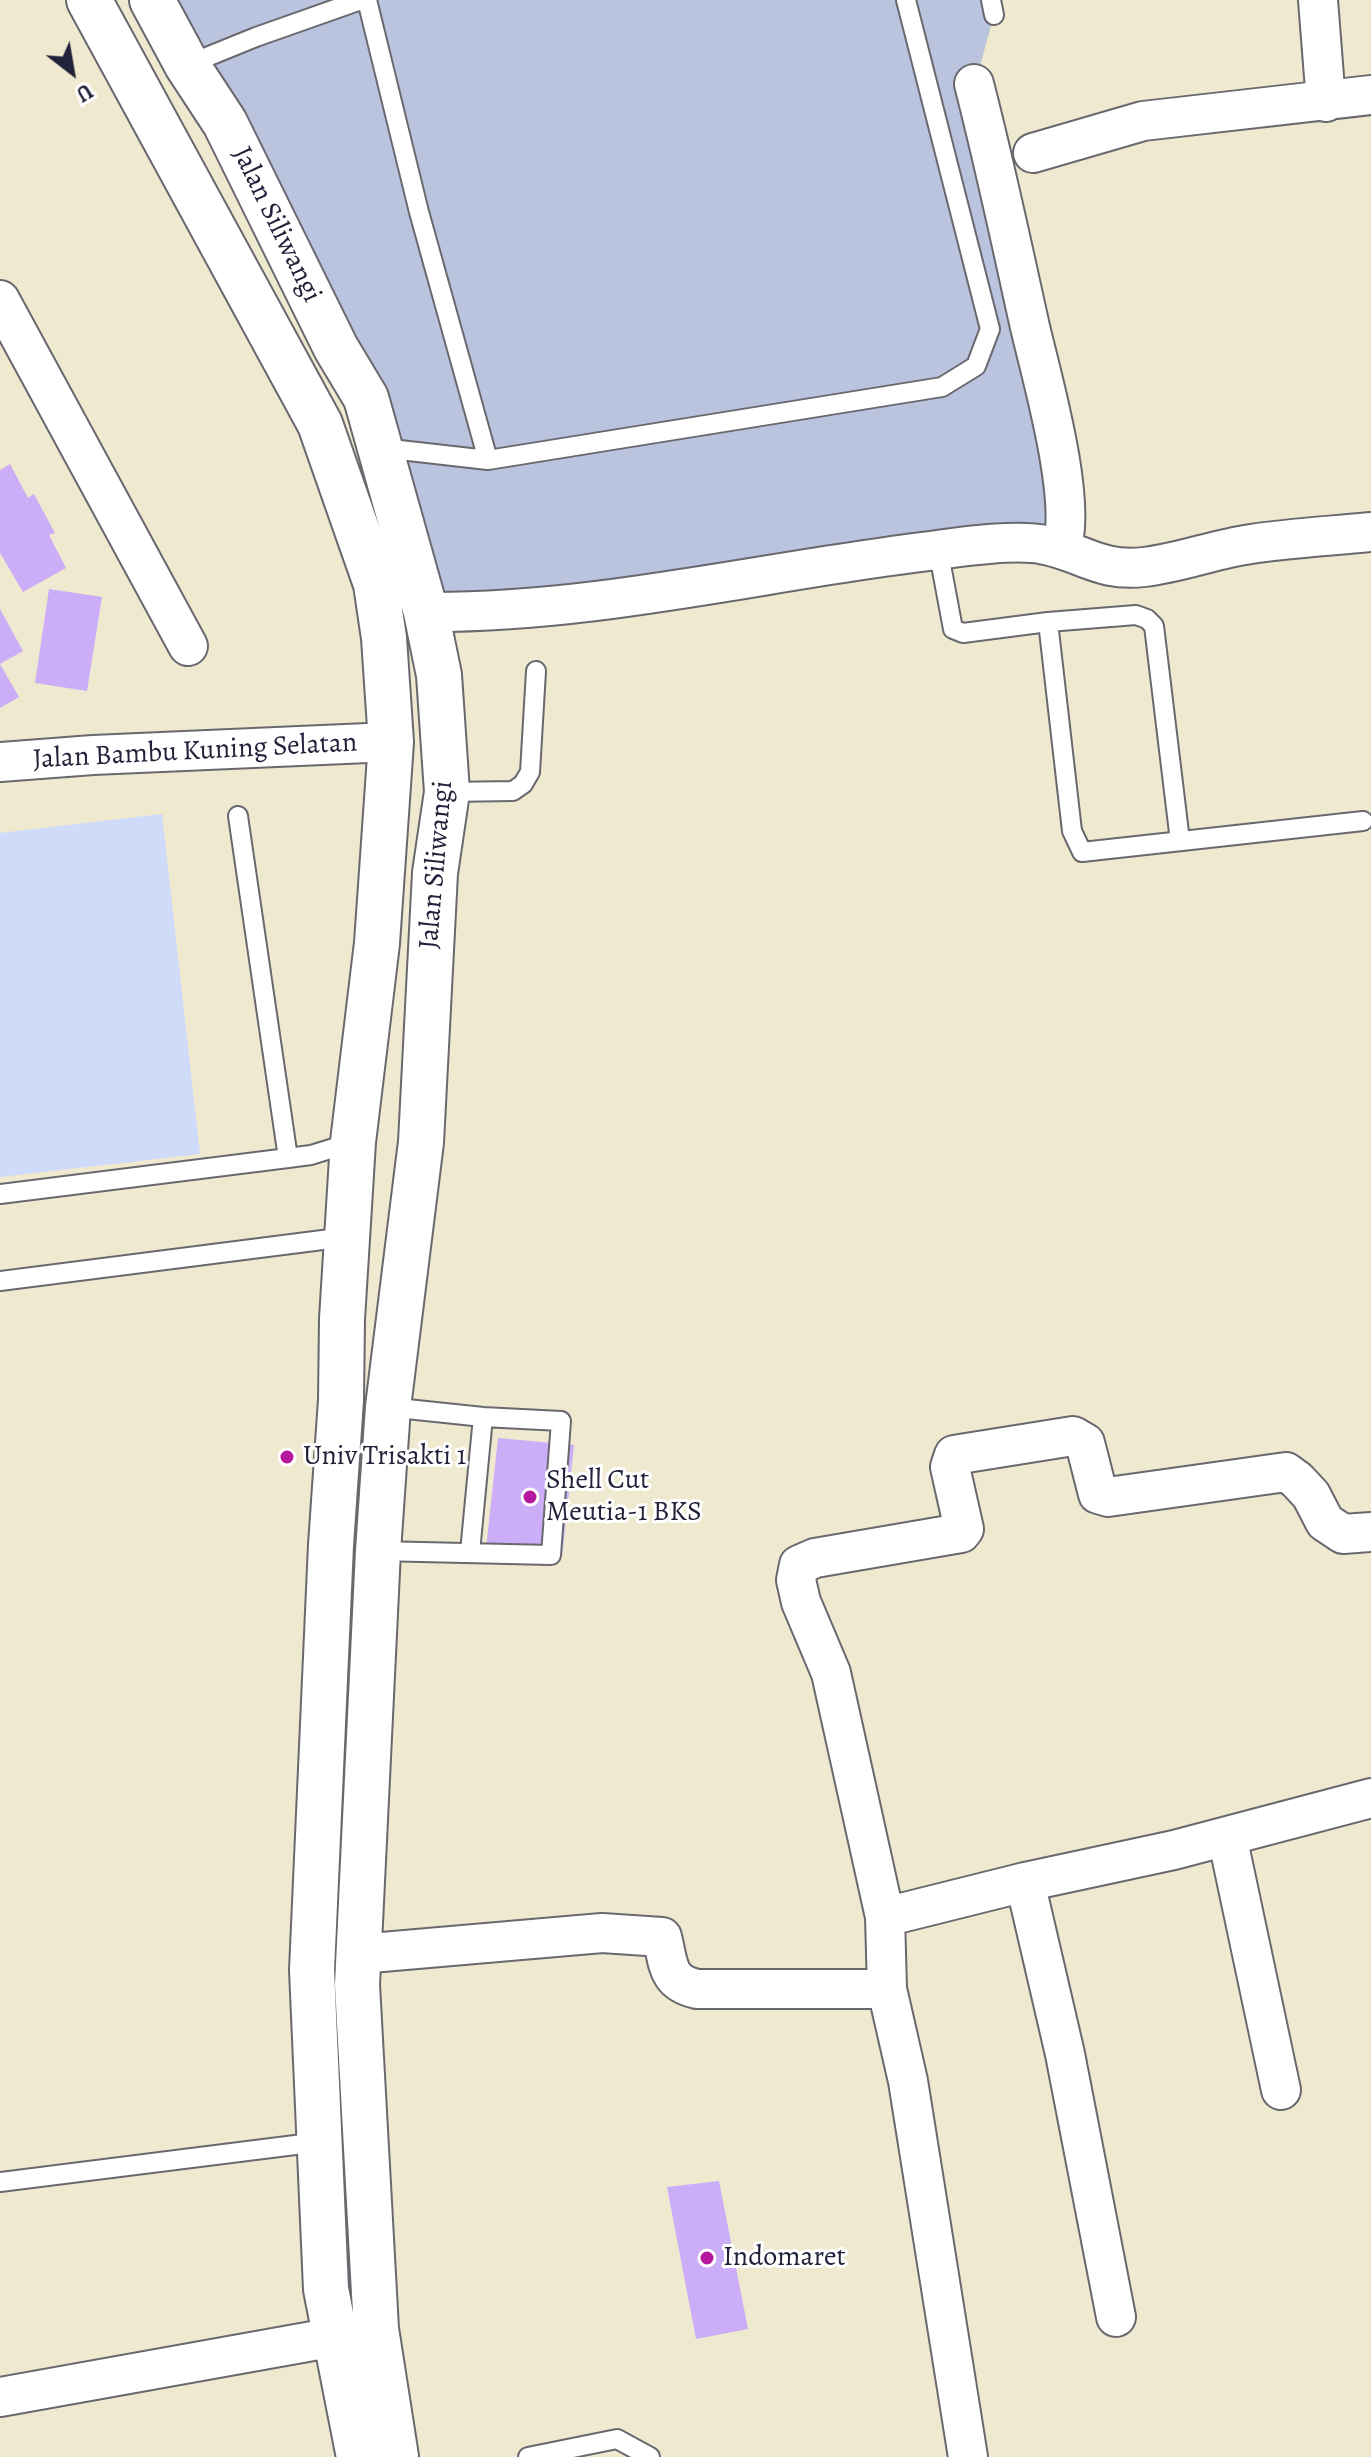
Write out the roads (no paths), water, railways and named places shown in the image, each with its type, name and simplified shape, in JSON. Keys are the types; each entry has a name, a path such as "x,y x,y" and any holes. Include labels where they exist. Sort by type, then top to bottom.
{"main road":[{"name":"Jalan Siliwangi","path":"89,0 320,424 376,584 384,638 391,742 377,943 353,1142 312,1970 326,2289 359,2457"},
{"name":"Jalan Siliwangi","path":"164,4 187,65 225,123 336,348 366,398 426,612 439,675 447,792 435,873 421,1142 388,1407 357,1985 376,2329 396,2457"},
{"path":"341,1400 388,1407"},
{"path":"331,1545 378,1551"}],"street":[{"path":"1318,0 1326,102"},
{"path":"974,84 1054,431 1066,509 1066,536 1061,549"},
{"path":"1033,153 1143,121 1371,95"},
{"path":"0,300 188,646"},
{"path":"426,612 489,613 649,593 938,549 1041,544 1111,567 1145,567 1249,544 1371,532"},
{"name":"Jalan Bambu Kuning Selatan","path":"0,762 391,742"},
{"path":"968,2457 908,2081 887,1989 885,1917 831,1673 801,1602 796,1580 799,1565 815,1558 956,1536 964,1529 950,1467 954,1455 1073,1436 1085,1443 1098,1494 1108,1497 1286,1472 1311,1495 1325,1522 1343,1534 1371,1532"},
{"path":"885,1917 1025,1882 1119,1863 1371,1798"},
{"path":"1227,1836 1281,2090"},
{"path":"1025,1882 1065,2054 1116,2317"},
{"path":"359,1954 602,1933 662,1937 672,1976 682,1985 697,1989 887,1989"},
{"path":"0,2397 335,2337"}],"lane":[{"path":"187,65 256,37 364,0 488,460"},
{"path":"381,448 488,460 942,387 976,366 990,329 906,0"},
{"path":"938,549 953,629 963,633 1136,615 1154,626 1180,841"},
{"path":"1048,622 1072,831 1082,852 1363,821"},
{"path":"447,792 513,791 523,784 530,772 536,671"},
{"path":"238,816 288,1158"},
{"path":"0,1194 311,1155 353,1142"},
{"path":"0,1281 348,1237"},
{"path":"378,1551 551,1555 561,1421 388,1407"},
{"path":"470,1552 483,1417"},
{"path":"0,2182 319,2142"},
{"path":"528,2457 617,2439 650,2457"}],"place":[{"name":"Univ Trisakti 1","path":"287,1457"},
{"name":"Shell Cut Meutia-1 BKS","path":"530,1497"},
{"name":"Indomaret","path":"707,2258"}]}
